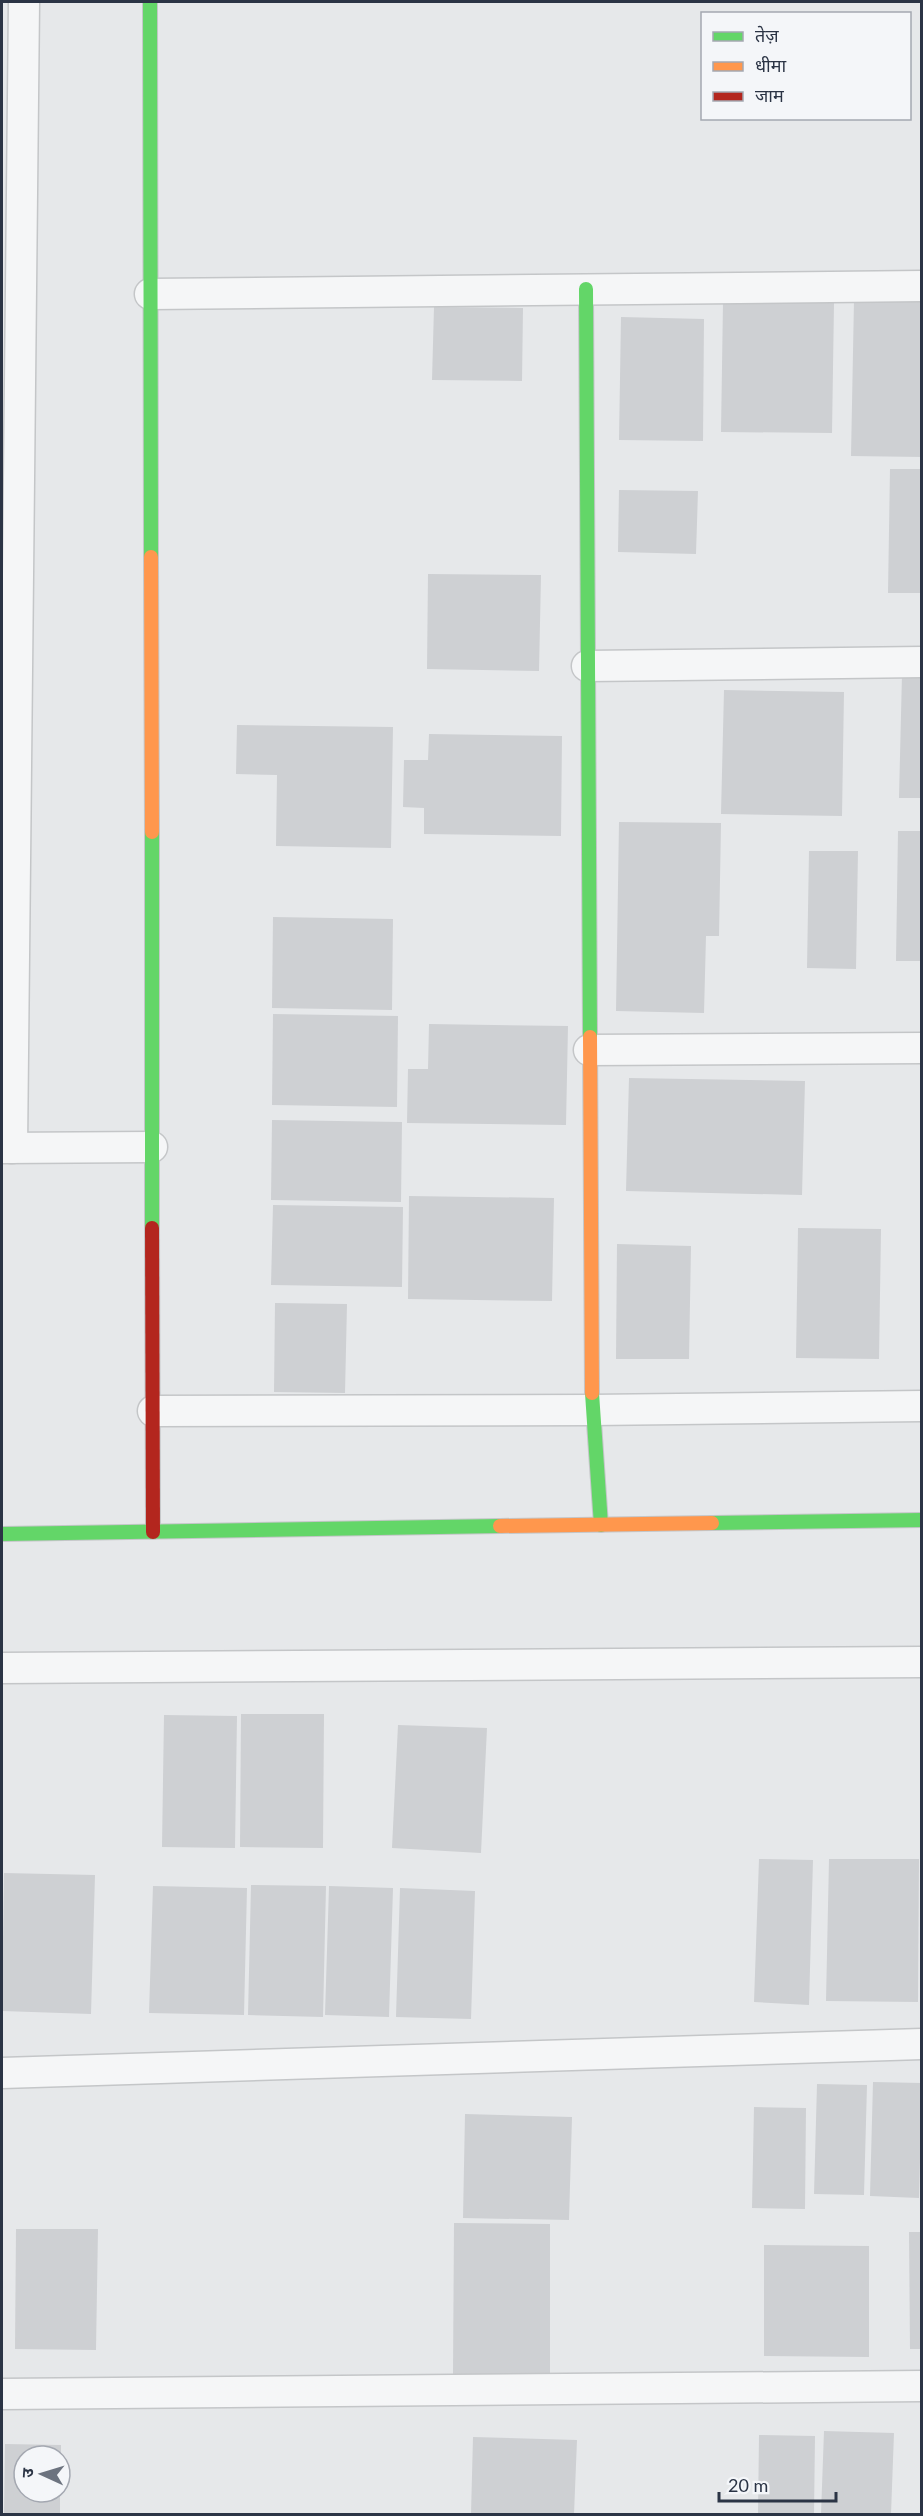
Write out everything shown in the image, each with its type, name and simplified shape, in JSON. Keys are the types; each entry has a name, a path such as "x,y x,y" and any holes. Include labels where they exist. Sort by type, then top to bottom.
{"street":[{"path":"24,2 7,1148 152,1147"},
{"path":"150,2 153,1532"},
{"path":"150,294 921,286"},
{"path":"586,290 592,1410 601,1525"},
{"path":"587,666 921,662"},
{"path":"589,1050 921,1048"},
{"path":"153,1411 592,1410 921,1406"},
{"path":"2,1534 921,1520"},
{"path":"2,1668 921,1662"},
{"path":"2,2073 921,2044"},
{"path":"2,2394 921,2386"}],"building":[{"path":"854,300 922,301 922,457 851,456"},
{"path":"723,302 834,303 832,433 721,432"},
{"path":"434,307 523,308 522,381 432,380"},
{"path":"621,317 704,319 703,441 619,440"},
{"path":"890,469 922,469 922,593 888,593"},
{"path":"619,490 698,491 696,554 618,552"},
{"path":"428,574 541,575 539,671 427,669"},
{"path":"902,674 922,674 922,798 899,798"},
{"path":"724,690 844,692 842,816 721,814"},
{"path":"237,725 393,727 391,848 276,846 277,775 236,774"},
{"path":"429,734 562,736 561,836 424,834 424,808 403,807 404,760 428,760"},
{"path":"619,822 721,823 719,936 706,936 704,1013 616,1011"},
{"path":"898,831 922,831 922,961 896,961"},
{"path":"809,851 858,851 856,969 807,968"},
{"path":"273,917 393,919 392,1010 272,1008"},
{"path":"273,1014 398,1016 397,1107 272,1105"},
{"path":"429,1024 568,1026 566,1125 407,1123 408,1069 428,1069"},
{"path":"629,1078 805,1081 802,1195 626,1191"},
{"path":"272,1120 402,1122 401,1202 271,1200"},
{"path":"409,1196 554,1198 552,1301 408,1299"},
{"path":"273,1205 403,1207 402,1287 271,1285"},
{"path":"798,1228 881,1229 879,1359 796,1358"},
{"path":"617,1244 691,1246 689,1359 616,1359"},
{"path":"275,1303 347,1304 345,1393 274,1392"},
{"path":"241,1714 324,1714 323,1848 240,1847"},
{"path":"164,1715 237,1716 235,1848 162,1847"},
{"path":"398,1725 487,1728 481,1853 392,1848"},
{"path":"759,1859 813,1860 809,2005 754,2002"},
{"path":"829,1859 919,1859 918,2002 826,2001"},
{"path":"4,1873 95,1875 91,2014 2,2011"},
{"path":"251,1885 326,1886 323,2017 248,2015"},
{"path":"153,1886 247,1888 244,2015 149,2013"},
{"path":"329,1886 393,1888 389,2017 325,2015"},
{"path":"400,1888 475,1891 471,2019 396,2017"},
{"path":"873,2082 922,2083 919,2198 870,2196"},
{"path":"817,2084 867,2085 864,2195 814,2194"},
{"path":"754,2107 806,2108 805,2209 752,2208"},
{"path":"465,2114 572,2117 569,2220 463,2218"},
{"path":"454,2223 550,2224 550,2375 453,2374"},
{"path":"16,2229 98,2229 96,2350 15,2349"},
{"path":"909,2232 922,2232 922,2349 910,2349"},
{"path":"764,2245 869,2246 869,2357 764,2356"},
{"path":"824,2431 894,2433 891,2514 821,2514"},
{"path":"759,2435 815,2436 814,2514 758,2514"},
{"path":"473,2437 577,2440 574,2514 471,2514"},
{"path":"5,2444 12,2444 12,2504 60,2504 60,2514 4,2514"}],"traffic: fast":[{"path":"150,2 151,557"},
{"path":"586,289 590,1037"},
{"path":"152,832 152,1228"},
{"path":"592,1393 601,1525"},
{"path":"712,1523 922,1520"},
{"path":"2,1534 500,1526"}],"traffic: slow":[{"path":"151,557 152,832"},
{"path":"590,1037 592,1393"},
{"path":"500,1526 712,1523"}],"traffic: jam":[{"path":"152,1228 153,1532"}]}
